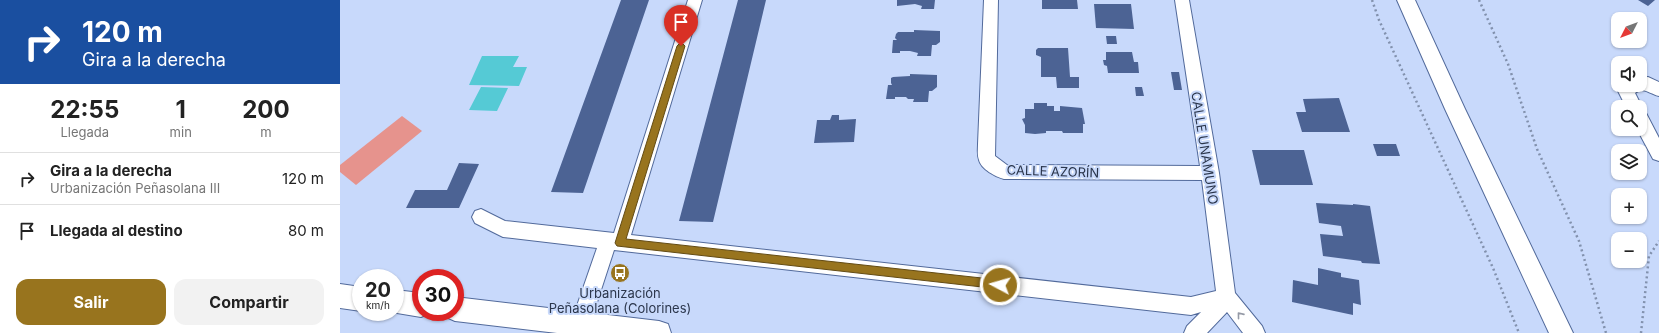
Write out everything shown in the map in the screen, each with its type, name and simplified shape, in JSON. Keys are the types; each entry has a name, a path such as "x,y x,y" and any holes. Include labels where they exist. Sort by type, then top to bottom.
{"highway":[{"path":"340,296 352,298"},
{"path":"464,310 659,333"}],"street":[{"path":"581,324 614,242 695,0"},
{"name":"CALLE AZORÍN","path":"991,0 987,160 1004,172 1210,173"},
{"name":"CALLE UNAMUNO","path":"1182,0 1210,173 1226,297"},
{"path":"1406,0 1455,109 1561,333"},
{"path":"1647,83 1659,90"},
{"path":"1647,131 1659,154"},
{"path":"481,217 503,229 1191,306 1226,297"},
{"path":"1194,333 1218,309 1226,297"},
{"path":"1226,297 1255,333"}],"path":[{"path":"1372,0 1379,20 1493,268 1519,333"},
{"path":"1479,0 1508,64 1537,149 1579,241 1606,333"},
{"path":"1641,333 1649,256 1659,241"}],"shaded area":[{"path":"482,56 519,56 513,67 527,67 519,86 469,85"},
{"path":"481,87 508,88 497,111 469,110"},
{"path":"402,116 422,131 356,185 340,172 340,165"}],"building":[{"path":"621,0 649,0 583,193 551,192"},
{"path":"738,0 766,0 713,222 679,221"},
{"path":"897,0 935,0 934,9 921,9 922,6 915,4 897,6"},
{"path":"1042,0 1077,0 1078,9 1042,9"},
{"path":"1638,0 1655,0 1648,6"},
{"path":"1094,4 1131,4 1134,29 1096,28"},
{"path":"914,30 940,31 940,42 936,45 932,45 931,56 917,56 918,53 910,51 892,53 893,40 897,40 895,38 896,34 898,32 914,32"},
{"path":"1106,36 1116,36 1117,44 1107,44"},
{"path":"1038,48 1068,48 1070,77 1079,77 1079,88 1057,88 1056,77 1041,77 1041,57 1036,55 1036,50"},
{"path":"1106,52 1132,52 1134,62 1138,62 1139,73 1108,73 1107,66 1104,65 1103,60 1106,60"},
{"path":"1171,72 1179,72 1182,90 1174,90"},
{"path":"910,74 937,75 937,87 932,91 929,91 928,102 913,102 914,99 908,99 906,97 886,99 888,85 892,85 891,78 910,76"},
{"path":"1135,87 1142,87 1144,96 1136,96"},
{"path":"1339,98 1350,132 1302,132 1296,112 1306,112 1303,99"},
{"path":"1034,103 1047,103 1047,106 1054,106 1054,111 1060,111 1060,106 1082,108 1085,124 1083,124 1083,133 1046,131 1046,133 1025,133 1025,125 1022,119 1025,118 1025,109 1034,109"},
{"path":"832,115 839,115 839,120 856,119 854,142 814,143 817,120 830,120"},
{"path":"1373,144 1396,144 1400,156 1377,156"},
{"path":"1252,150 1304,150 1313,185 1260,185"},
{"path":"459,163 479,164 459,208 406,208 415,190 447,190"},
{"path":"1316,203 1370,206 1380,264 1362,263 1361,261 1323,256 1320,234 1343,236 1341,226 1319,223"},
{"path":"1318,268 1341,273 1341,277 1359,280 1361,305 1353,303 1353,315 1292,302 1293,280 1318,285"}],"place":[{"name":"Urbanización Peñasolana (Colorines)","path":"620,273"}],"route":[{"path":"681,46 620,243 1000,285"}]}
